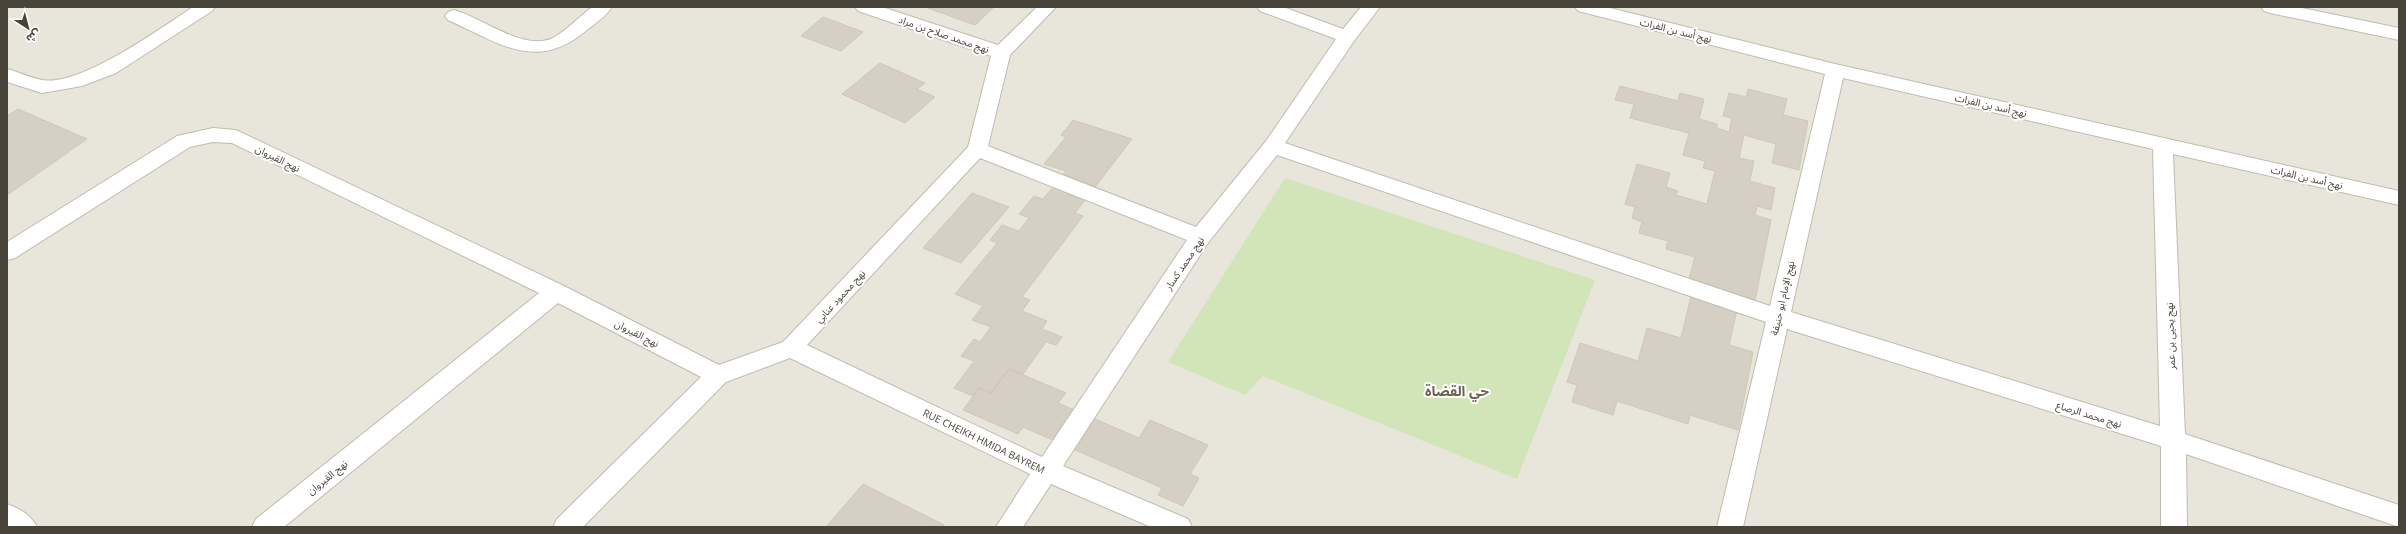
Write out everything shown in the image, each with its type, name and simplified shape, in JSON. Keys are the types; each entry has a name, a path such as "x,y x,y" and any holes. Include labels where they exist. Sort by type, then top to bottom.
{"street":[{"path":"7,75 42,87 75,82 109,69 206,7"},
{"path":"454,16 521,44 537,48 560,42 603,7"},
{"name":"نهج محمد صلاح بن مراد","path":"864,7 1001,53"},
{"path":"1001,53 1047,7"},
{"path":"1266,7 1347,37"},
{"name":"نهج محمد كسار","path":"1009,527 1200,237 1273,146 1347,37 1371,7"},
{"name":"نهج أسد بن الفرات","path":"1584,7 1835,70 2399,198"},
{"path":"2270,7 2399,34"},
{"name":"نهج محمود عنابي","path":"566,527 718,375 791,348 977,148 1001,53"},
{"name":"نهج الإمام ابو حنيفة","path":"1730,527 1777,317 1835,70"},
{"name":"نهج القيروان","path":"7,252 184,141 213,135 236,137 556,292 718,375"},
{"name":"نهج يحيى بن عمر","path":"2163,145 2173,440 2174,527"},
{"name":"نهج محمد الرصاع","path":"1273,146 1777,317 2173,440 2399,516"},
{"path":"977,148 1200,237"},
{"name":"نهج القيروان","path":"265,527 556,292"},
{"name":"RUE CHEIKH HMIDA BAYREM","path":"791,348 1047,471 1179,527"},
{"path":"7,515 24,527"}],"shaded area":[{"path":"7,7 2399,7 2399,527 7,527"}],"green space":[{"path":"1285,178 1595,280 1517,479 1263,376 1245,395 1168,362"}],"building":[{"path":"925,7 994,7 975,25"},
{"path":"823,17 863,32 841,51 801,36"},
{"path":"880,63 925,83 917,89 935,97 905,123 842,94"},
{"path":"1620,86 1678,101 1680,93 1704,99 1699,119 1717,124 1717,128 1729,132 1732,118 1723,116 1729,93 1746,97 1748,89 1787,99 1783,115 1808,121 1799,170 1772,163 1776,144 1744,135 1739,158 1754,161 1750,181 1775,188 1771,210 1757,206 1755,215 1771,220 1754,306 1739,301 1729,345 1753,352 1738,430 1690,415 1688,424 1617,401 1613,415 1572,402 1577,385 1567,382 1580,343 1638,361 1647,328 1681,338 1695,280 1689,279 1695,257 1666,249 1668,241 1639,233 1642,222 1632,218 1635,207 1625,204 1637,164 1670,173 1666,187 1678,191 1676,195 1707,204 1715,171 1703,168 1705,161 1683,155 1689,133 1630,118 1634,104 1615,100"},
{"path":"18,109 87,139 7,195 7,116"},
{"path":"1073,120 1132,139 1075,213 1083,216 1022,297 1030,300 1022,311 1047,321 1042,329 1062,337 1056,345 1046,342 1023,374 1009,369 991,393 979,388 973,396 954,388 974,361 961,356 974,339 980,342 991,327 972,320 983,306 955,294 997,243 990,240 1002,225 1019,231 1029,218 1019,214 1034,196 1043,199 1066,171 1044,164 1066,137 1061,135"},
{"path":"972,193 1009,207 961,263 923,248"},
{"path":"1009,369 1066,393 1058,403 1139,438 1150,420 1208,445 1190,474 1199,478 1183,506 1158,495 1162,488 1023,427 1018,434 963,410 979,388 991,393"},
{"path":"863,484 944,525 942,527 826,527"}],"district":[{"name":"حي القضاة","path":"1457,390"}]}
